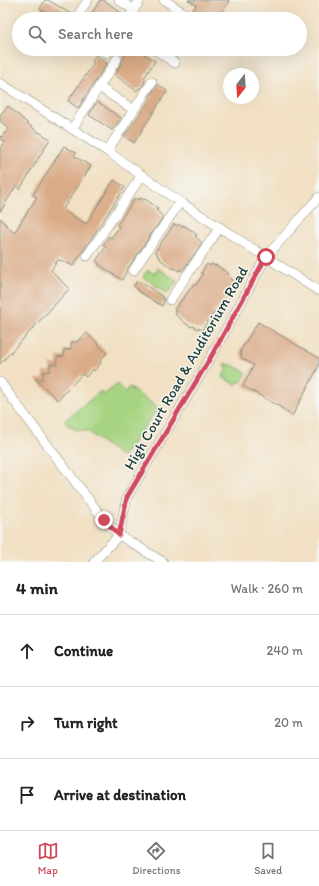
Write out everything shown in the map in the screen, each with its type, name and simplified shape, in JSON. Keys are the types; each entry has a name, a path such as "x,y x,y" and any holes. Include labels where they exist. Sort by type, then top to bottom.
{"street":[{"path":"80,12 88,0"},
{"path":"119,0 134,10 140,0"},
{"path":"164,0 182,12"},
{"path":"164,56 175,63"},
{"path":"72,129 118,59"},
{"path":"108,151 152,82"},
{"path":"0,83 108,151 180,202 319,291"},
{"path":"99,87 134,110"},
{"path":"88,256 142,175"},
{"name":"High Court Road & Auditorium Road","path":"119,535 127,497 212,355 266,257 319,197"},
{"path":"133,271 180,202"},
{"path":"170,300 220,227"},
{"path":"0,382 104,520 119,535 163,562"},
{"path":"94,562 119,535"}],"green space":[{"path":"158,268 177,281 168,294 143,277 148,270 154,274"},
{"path":"225,363 247,373 241,383 238,381 236,385 222,377 228,368 224,365"},
{"path":"117,384 125,392 129,387 158,408 122,457 88,431 74,429 64,421 101,391 103,396"}],"building":[{"path":"45,0 48,0 68,12 45,12 40,9"},
{"path":"100,0 103,0 120,12 92,12"},
{"path":"188,0 229,0 222,12 196,12 193,10 196,5"},
{"path":"95,56 97,56 107,63 78,108 68,101 94,63 92,61"},
{"path":"124,56 148,56 155,61 144,78 146,79 144,81 145,82 137,91 115,75"},
{"path":"158,84 167,91 134,143 124,136 151,98 150,96"},
{"path":"98,102 121,118 112,130 89,115"},
{"path":"8,106 34,129 50,139 20,189 16,186 0,212 0,149 5,142 0,138 9,129 0,121 0,115"},
{"path":"64,146 76,153 74,156 91,166 63,209 69,214 86,224 114,180 125,187 73,266 58,260 51,270 69,289 0,364 0,218 14,233 37,197 33,195"},
{"path":"135,198 138,200 140,198 145,199 158,208 156,210 163,217 128,268 122,280 98,264 99,263 96,261 106,247 103,245 109,236 111,238 119,227 117,225"},
{"path":"174,224 177,226 179,224 182,227 183,225 191,230 197,235 195,236 202,243 182,271 180,269 179,271 174,268 173,269 161,260 155,252"},
{"path":"207,264 210,266 211,264 216,265 229,274 228,276 235,283 202,330 185,323 175,314 177,312 174,310 194,284 196,285"},
{"path":"137,281 140,283 141,282 163,297 164,302 162,306 137,290 134,286"},
{"path":"258,322 319,358 319,366 292,416 280,407 243,386 254,365 241,358 242,355 240,354 240,351"},
{"path":"87,333 107,353 94,371 93,369 86,377 82,374 58,400 35,379 43,379 43,372 50,371 50,364 57,364 57,357 64,356 64,350 71,349 71,342 77,342"}],"route":[{"path":"104,520 119,535 127,497 212,355 266,257"}]}
